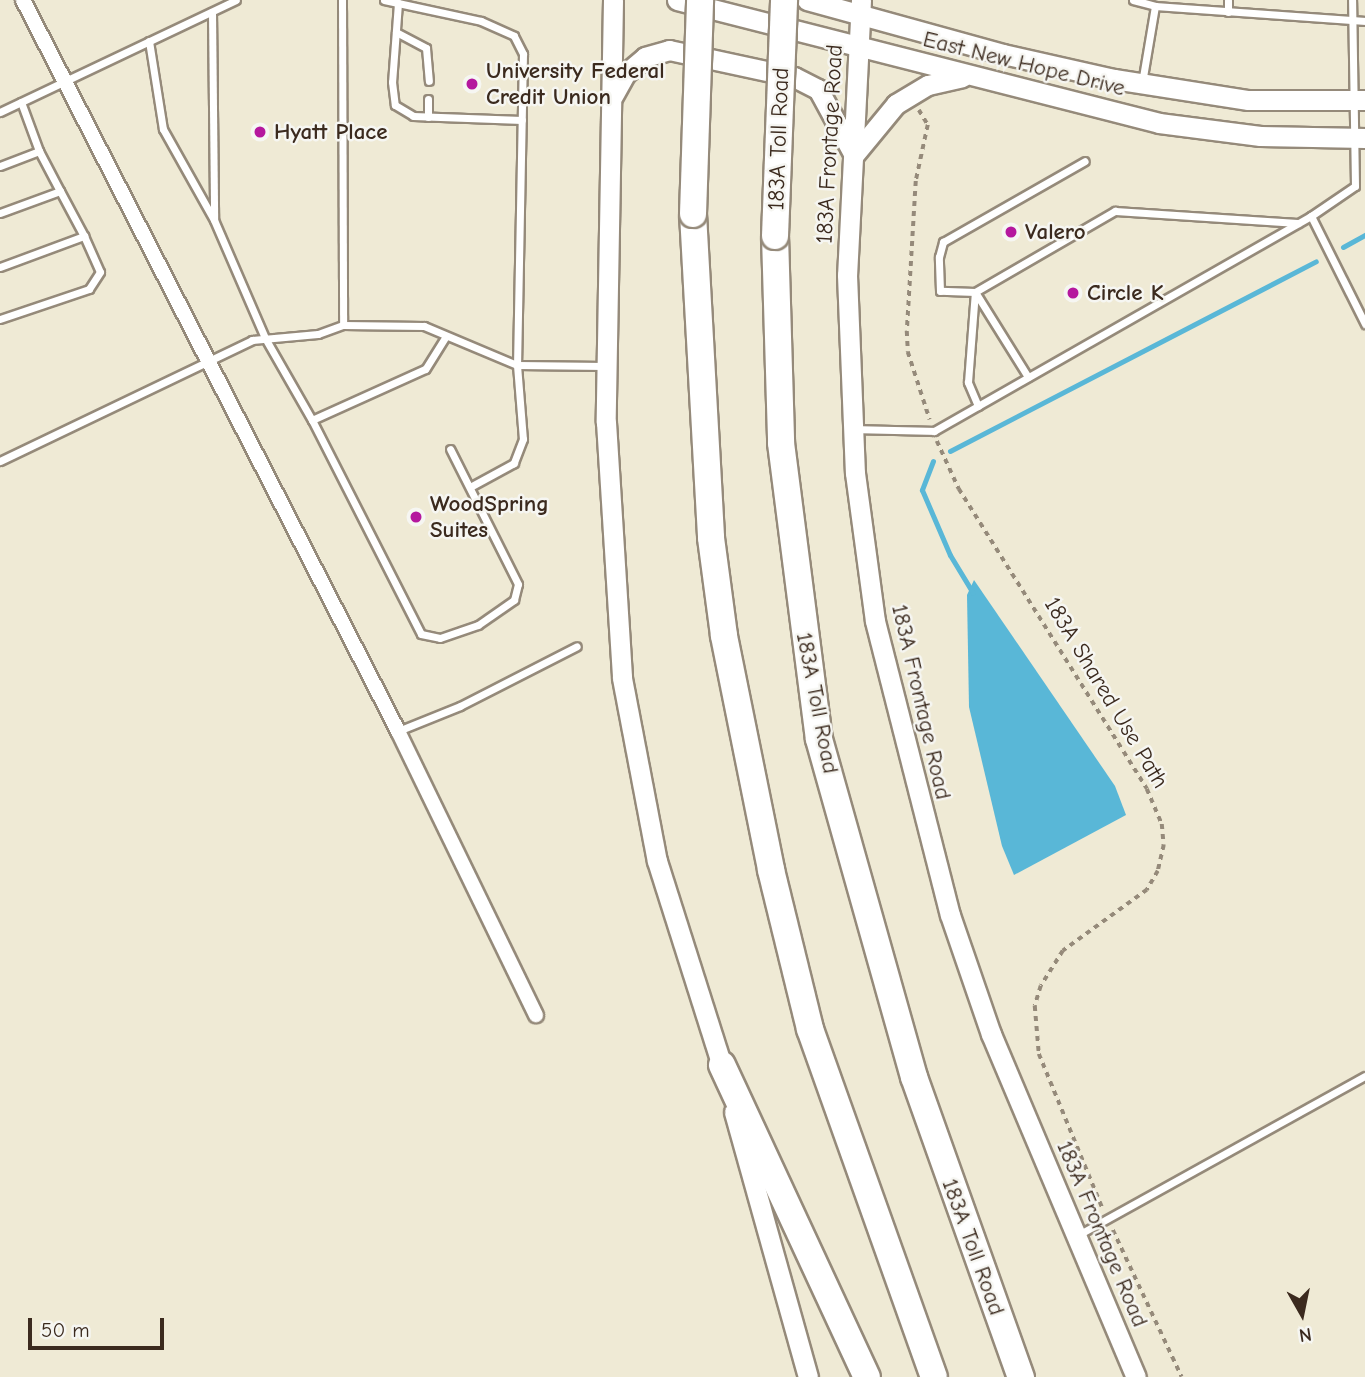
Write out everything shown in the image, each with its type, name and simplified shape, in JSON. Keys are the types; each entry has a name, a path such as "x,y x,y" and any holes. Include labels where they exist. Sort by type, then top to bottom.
{"highway":[{"path":"700,0 693,214 711,538 724,636 771,870 810,1029 934,1377"},
{"name":"183A Toll Road","path":"784,0 775,236 781,443 819,739 914,1077 1021,1377"},
{"path":"722,1065 867,1377"}],"main road":[{"path":"613,0 606,366 622,678 657,860 722,1065 808,1377"},
{"name":"East New Hope Drive","path":"677,0 1159,123 1261,136 1361,139"},
{"name":"East New Hope Drive","path":"807,0 861,8 1003,54 1142,83 1248,100 1360,101"},
{"name":"183A Frontage Road","path":"861,8 847,275 853,429 875,621 927,830 991,1034 1136,1377"},
{"path":"610,100 625,74 645,57 669,50 794,77 818,89 854,155 902,100 928,85 968,76"}],"street":[{"path":"23,0 67,80 207,360 398,731 536,1015"}],"lane":[{"path":"0,112 236,0"},
{"path":"342,0 343,325"},
{"path":"384,0 481,20 514,36 523,54 517,365 523,439 514,463 470,488"},
{"path":"1133,0 1155,6 1365,21"},
{"path":"1228,0 1228,12"},
{"path":"853,429 933,431 1299,223 1355,186 1361,139 1352,0"},
{"path":"398,3 392,82 396,105 413,116 522,120"},
{"path":"1142,83 1155,6"},
{"path":"212,12 214,220"},
{"path":"396,32 426,48 429,81"},
{"path":"149,41 163,129 214,220 265,338 312,420 421,634 440,638 478,625 514,600 518,584 450,449"},
{"path":"428,99 428,117"},
{"path":"0,318 89,289 100,272 39,151 21,102"},
{"path":"0,166 39,151"},
{"path":"1085,161 943,242 939,257 940,291 975,292 1115,211 1299,223"},
{"path":"0,213 60,191"},
{"path":"1311,216 1365,324"},
{"path":"0,267 84,236"},
{"path":"975,292 968,382 978,406"},
{"path":"975,292 1028,377"},
{"path":"0,461 207,360 265,338 318,334 343,325 424,326 517,365 606,366"},
{"path":"312,420 425,369 446,335"},
{"path":"398,731 577,646"},
{"path":"1078,1235 1365,1076"}],"path":[{"name":"183A Shared Use Path","path":"914,103 928,125 916,181 908,352 933,431 946,467 1147,789 1162,824 1164,845 1147,890 1063,951 1041,986 1035,1006 1039,1054 1049,1082 1108,1219 1182,1377"}],"water":[{"path":"974,580 1115,786 1126,815 1014,875 1002,846 969,707 967,595"}],"waterway":[{"path":"1343,247 1365,235"},
{"path":"950,451 1316,261"},
{"path":"933,461 922,490 950,555 973,593"}],"place":[{"name":"University Federal Credit Union","path":"472,84"},
{"name":"Hyatt Place","path":"260,132"},
{"name":"Valero","path":"1011,232"},
{"name":"Circle K","path":"1073,293"},
{"name":"WoodSpring Suites","path":"416,517"}]}
